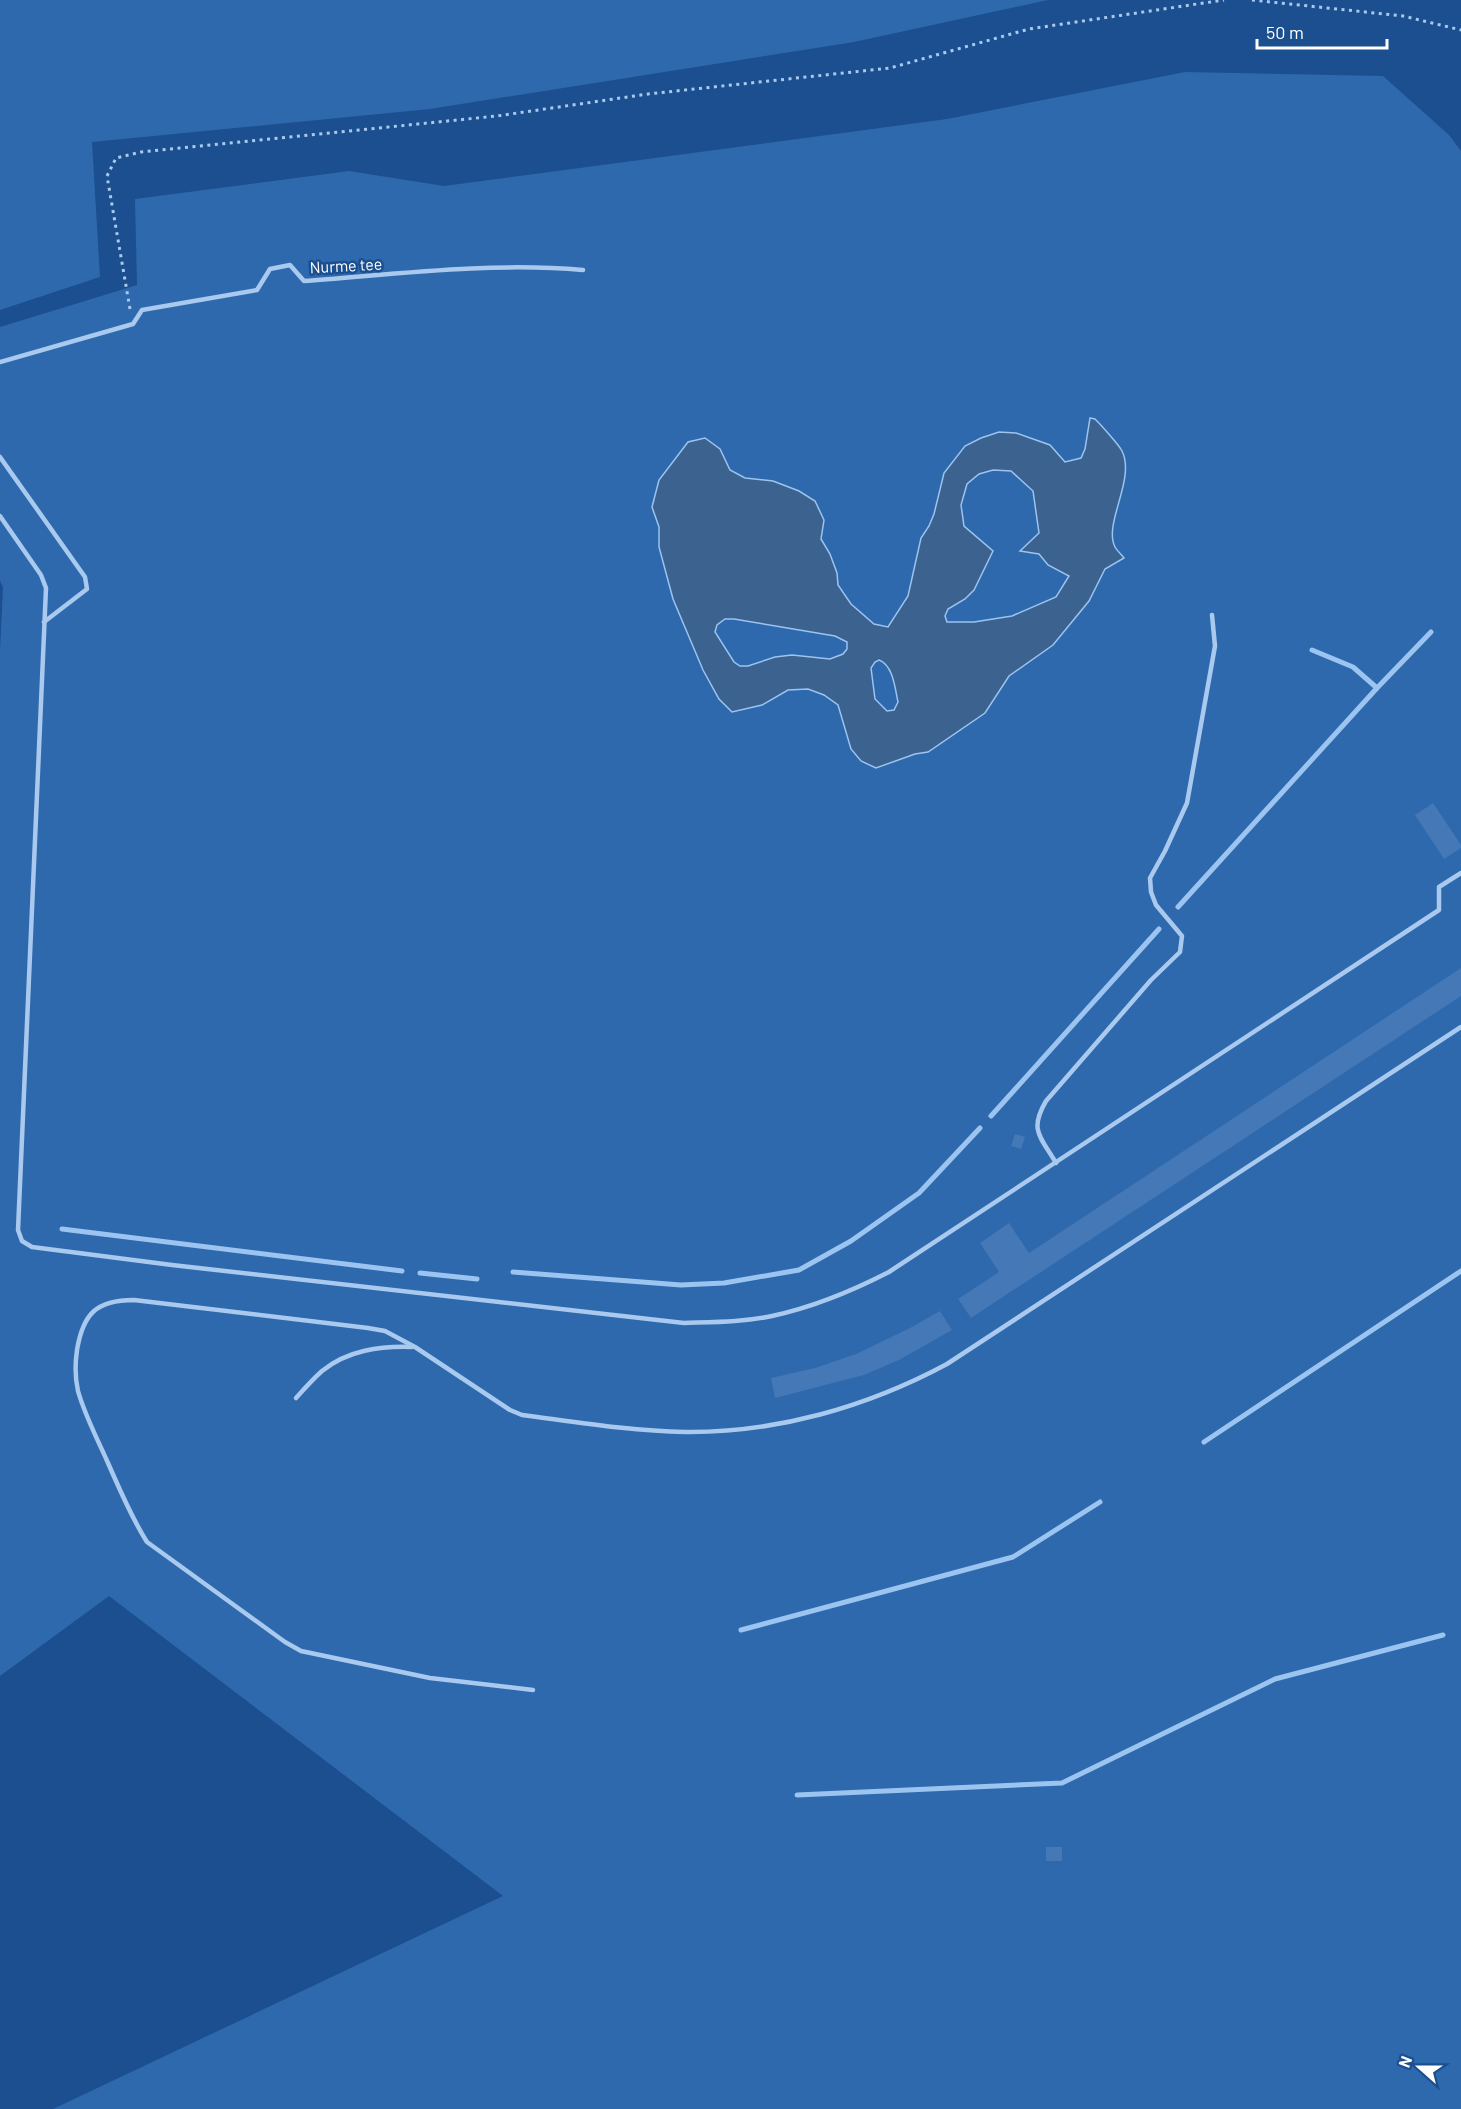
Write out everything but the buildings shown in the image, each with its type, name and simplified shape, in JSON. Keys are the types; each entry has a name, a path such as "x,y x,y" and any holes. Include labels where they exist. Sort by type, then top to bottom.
{"lane":[{"name":"Nurme tee","path":"0,362 133,324 142,310 257,290 270,268 290,265 304,281 538,266 583,270"},
{"path":"0,457 86,577 87,589 44,622"},
{"path":"0,516 41,575 46,588 18,1230 22,1241 32,1247 673,1321 729,1321 771,1316 816,1304 855,1290 889,1272 1439,910 1438,887 1461,873"},
{"path":"1056,1163 1036,1126 1038,1115 1046,1101 1151,980 1180,952 1182,936 1156,905 1151,892 1150,878 1187,803 1215,646 1212,615"},
{"path":"532,1690 430,1678 301,1651 285,1642 147,1542 136,1524 78,1390 75,1364 80,1330 85,1320 97,1308 117,1300 134,1300 385,1331 415,1347 510,1410 522,1415 619,1427 684,1432 733,1431 806,1419 912,1382 946,1364 1461,1027"},
{"path":"296,1398 323,1371 346,1357 381,1346 415,1347"}],"path":[{"path":"133,324 107,176 116,158 141,152 497,116 648,94 890,68 1029,29 1224,0"},
{"path":"1252,0 1404,16 1461,30"}],"shaded area":[{"path":"0,0 1048,0 854,42 430,109 92,142 100,277 0,310"},
{"path":"1185,72 1383,76 1449,135 1461,151 1461,2109 53,2109 503,1896 109,1596 0,1676 0,651 3,587 0,581 0,327 137,285 135,199 349,171 444,186 947,119"},
{"path":"1090,418 1095,419 1122,451 1125,475 1112,537 1115,547 1124,558 1105,569 1089,601 1053,645 1009,676 985,713 928,752 915,754 876,768 861,761 851,749 838,705 824,695 808,689 788,690 762,705 732,712 719,699 703,670 673,599 659,547 659,527 652,507 659,480 688,442 705,438 720,449 730,470 745,478 773,481 799,491 815,501 824,520 821,539 830,554 837,573 838,585 851,604 874,624 888,627 908,596 921,538 934,514 944,473 965,446 999,432 1016,433 1050,445 1065,462 1081,458 1085,449","holes":["993,470 1011,471 1033,491 1039,533 1020,551 1039,554 1048,565 1069,576 1056,597 1012,616 974,622 947,622 945,616 948,609 965,599 974,590 993,551 964,526 961,505 967,484 979,474","725,619 734,619 835,636 847,642 847,649 843,654 830,659 792,655 740,666 734,662 715,632 717,625","879,660 884,663 890,672 898,702 894,710 887,711 875,699 871,668"]}],"waterway":[{"path":"1178,907 1377,688 1431,632"},
{"path":"1312,650 1353,667 1377,688"},
{"path":"991,1116 1159,929"},
{"path":"513,1272 681,1285 724,1283 799,1270 851,1241 919,1193 980,1128"},
{"path":"62,1229 402,1271"},
{"path":"1204,1442 1461,1271"},
{"path":"420,1273 477,1279"},
{"path":"741,1630 1013,1557 1100,1502"},
{"path":"797,1795 1062,1783 1275,1679 1443,1635"}]}
